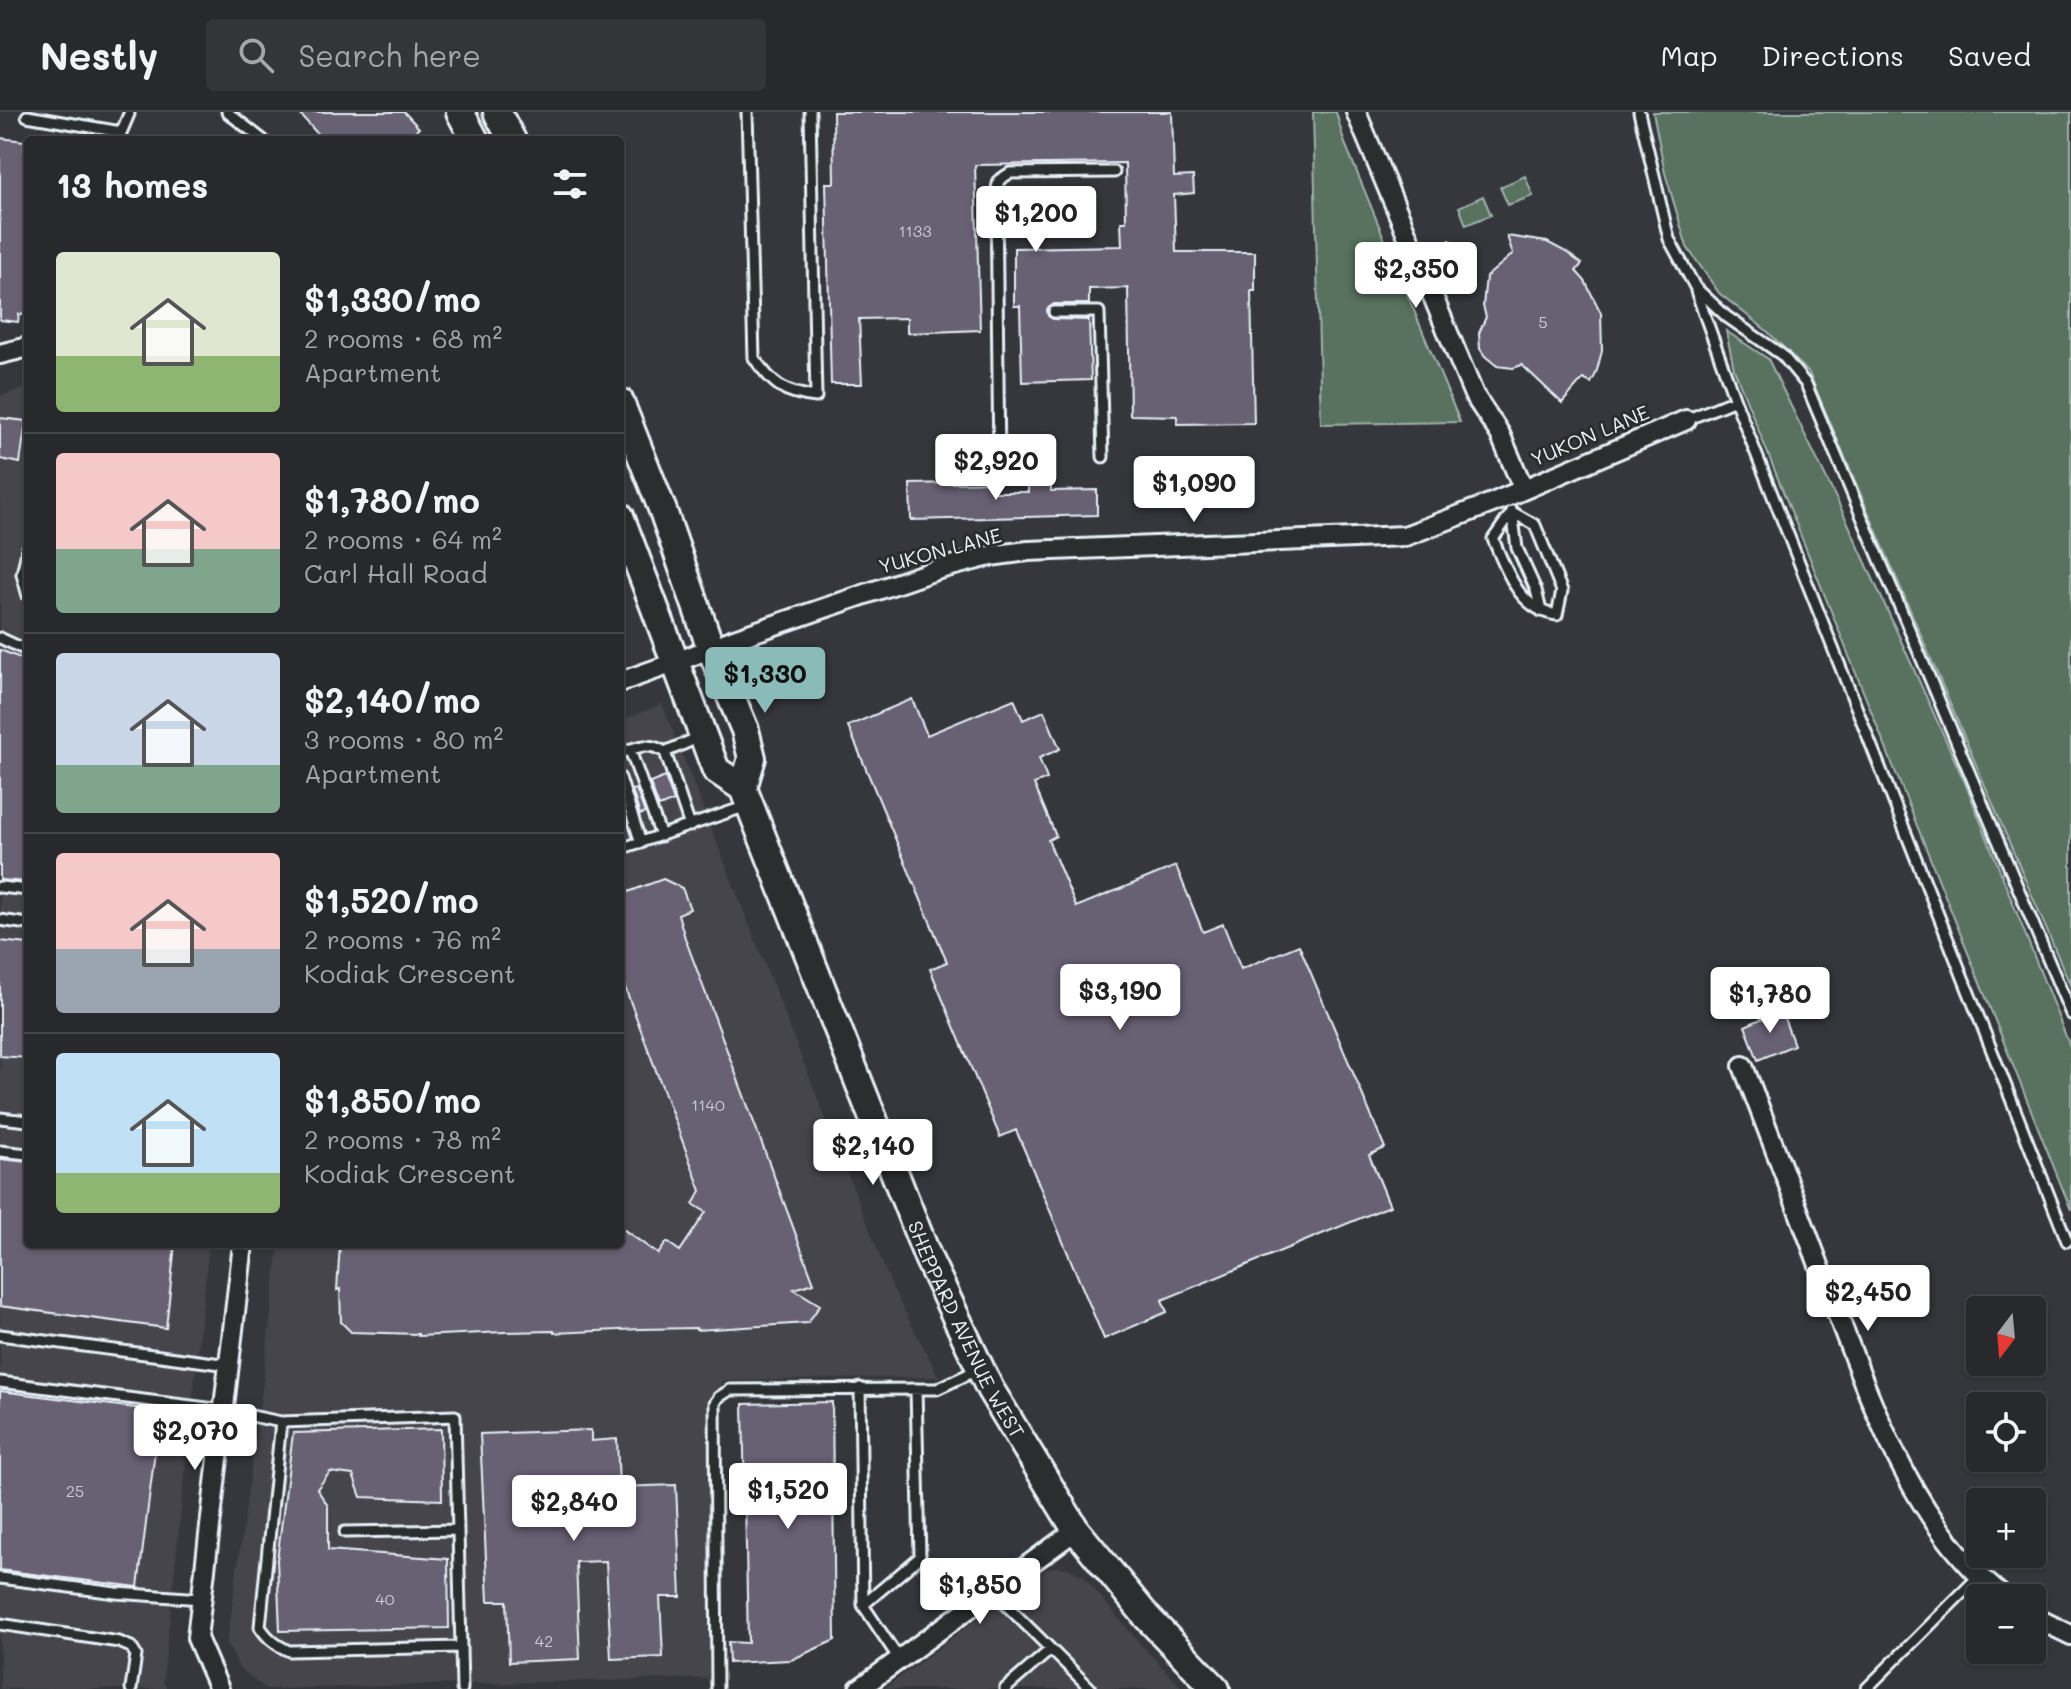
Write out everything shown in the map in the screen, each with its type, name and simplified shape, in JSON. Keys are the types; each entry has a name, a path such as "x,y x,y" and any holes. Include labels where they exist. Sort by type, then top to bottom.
{"main road":[{"path":"460,112 473,136"},
{"path":"497,112 510,136"},
{"path":"624,412 663,511 711,649 745,730 752,758 746,797"},
{"name":"SHEPPARD AVENUE WEST","path":"624,527 716,770 746,797 928,1258 981,1369 1046,1484 1076,1530 1147,1617 1216,1689"}],"street":[{"path":"1356,112 1474,395 1500,434 1514,499"},
{"path":"0,354 24,348"},
{"name":"YUKON LANE","path":"624,681 734,639 923,575 990,556 1028,551 1405,536 1514,499 1686,420"},
{"path":"1743,1066 1881,1424 1933,1519 1955,1549 1988,1584"},
{"path":"219,1689 197,1638 243,1248"},
{"path":"859,1689 1076,1530"},
{"path":"2046,1623 2071,1635"}],"lane":[{"path":"227,112 258,136"},
{"path":"747,112 754,358 768,379 791,394 816,397 810,112"},
{"path":"1639,112 1669,239 1695,287 1735,400 2067,1241"},
{"path":"27,116 120,136 129,114"},
{"path":"999,467 996,223 999,180 1010,173 1114,172"},
{"path":"1695,287 1727,317 1782,355 1806,384 2071,1014"},
{"path":"1054,312 1099,312 1103,457"},
{"path":"1686,420 1735,400"},
{"path":"1514,499 1535,525 1562,591 1557,615 1542,613 1515,589 1493,539 1514,499"},
{"path":"1514,499 1517,548 1536,590 1542,613"},
{"path":"0,638 24,649"},
{"path":"665,752 703,736"},
{"path":"661,836 625,752 651,745 665,752 690,826"},
{"path":"624,790 641,843"},
{"path":"624,848 690,826 746,797"},
{"path":"0,887 24,890"},
{"path":"0,920 24,923"},
{"path":"0,1118 24,1121"},
{"path":"0,1151 24,1154"},
{"path":"0,1335 229,1365"},
{"path":"717,1689 715,1403 719,1397 730,1390 937,1389 981,1369"},
{"path":"0,1382 223,1410 281,1422 455,1416 462,1689"},
{"path":"860,1388 863,1605 899,1659"},
{"path":"863,1605 920,1557 916,1389"},
{"path":"281,1422 260,1627 267,1637 289,1651 461,1647"},
{"path":"345,1532 458,1530"},
{"path":"1866,1689 1979,1576"},
{"path":"0,1578 116,1593 202,1599"},
{"path":"992,1591 1091,1689"},
{"path":"0,1624 119,1642 131,1647 136,1655 131,1689"},
{"path":"1005,1689 1050,1650"}],"shaded area":[{"path":"24,388 24,1248 209,1248 163,1681 167,1689 0,1689 0,396"},
{"path":"662,704 893,1289 939,1377 721,1381 716,1678 266,1689 239,1668 227,1643 279,1248 624,1248 624,719"},
{"path":"1053,1567 1067,1568 1083,1576 1183,1689 884,1689 1039,1573"}],"green space":[{"path":"1313,112 1336,112 1344,141 1460,422 1321,424"},
{"path":"1653,112 2071,112 2071,987 1809,373 1767,331 1719,293 1687,247 1665,173"},
{"path":"1525,176 1533,196 1508,205 1500,187"},
{"path":"1483,196 1491,215 1466,225 1459,207"},
{"path":"1726,331 1768,359 1847,521 1966,785 2071,1049 2071,1210 1734,369"}],"building":[{"path":"298,112 404,112 419,128 410,136 319,136"},
{"path":"833,112 1172,112 1174,177 1193,176 1194,193 1174,195 1176,252 1255,252 1255,291 1251,291 1254,423 1177,424 1177,416 1130,415 1128,288 1089,289 1089,304 1054,304 1047,309 1048,316 1053,319 1089,320 1091,380 1022,382 1020,306 1014,306 1014,248 1122,246 1121,222 1126,222 1125,163 975,165 980,330 907,333 907,318 859,319 862,384 831,384 826,183 834,183"},
{"path":"0,138 24,141 24,315 19,314 18,322 0,320"},
{"path":"1507,236 1547,242 1582,264 1576,271 1585,281 1601,313 1602,351 1596,374 1591,383 1583,379 1562,403 1522,365 1513,368 1497,366 1480,349 1479,333 1486,317 1483,306 1486,277 1513,254"},
{"path":"1450,240 1472,253 1459,275 1438,262"},
{"path":"0,418 24,421 20,463 0,459"},
{"path":"994,482 994,492 1028,492 1028,486 1051,485 1051,491 1097,490 1097,515 911,520 910,484"},
{"path":"0,650 24,659 24,882 0,880"},
{"path":"912,699 927,735 1014,699 1023,720 1044,711 1060,749 1039,758 1047,779 1034,784 1056,836 1048,840 1076,907 1176,866 1203,932 1223,924 1241,969 1299,945 1385,1148 1369,1155 1390,1206 1162,1300 1167,1312 1104,1339 1016,1130 1000,1137 930,969 947,962 848,726"},
{"path":"665,777 674,801 659,807 650,783"},
{"path":"636,789 645,813 640,815 632,790"},
{"path":"663,879 682,888 690,909 678,914 685,938 814,1283 794,1289 820,1305 808,1323 696,1330 418,1336 351,1332 341,1322 340,1289 337,1290 340,1248 624,1248 624,1230 658,1254 667,1242 680,1251 706,1212 693,1204 701,1191 624,985 624,894"},
{"path":"0,941 24,944 24,1058 0,1056"},
{"path":"1781,1010 1794,1045 1758,1060 1745,1026"},
{"path":"0,1159 24,1162 24,1248 175,1248 166,1328 0,1306"},
{"path":"0,1391 160,1411 138,1587 0,1570"},
{"path":"832,1402 835,1640 791,1660 729,1663 728,1642 748,1643 743,1404"},
{"path":"441,1429 442,1500 361,1497 353,1475 330,1472 317,1489 328,1506 328,1550 448,1559 449,1628 280,1631 277,1560 293,1433"},
{"path":"591,1430 591,1441 617,1439 619,1487 676,1485 681,1597 660,1597 663,1657 611,1659 606,1561 576,1562 580,1659 509,1662 507,1601 488,1601 480,1434"}]}
